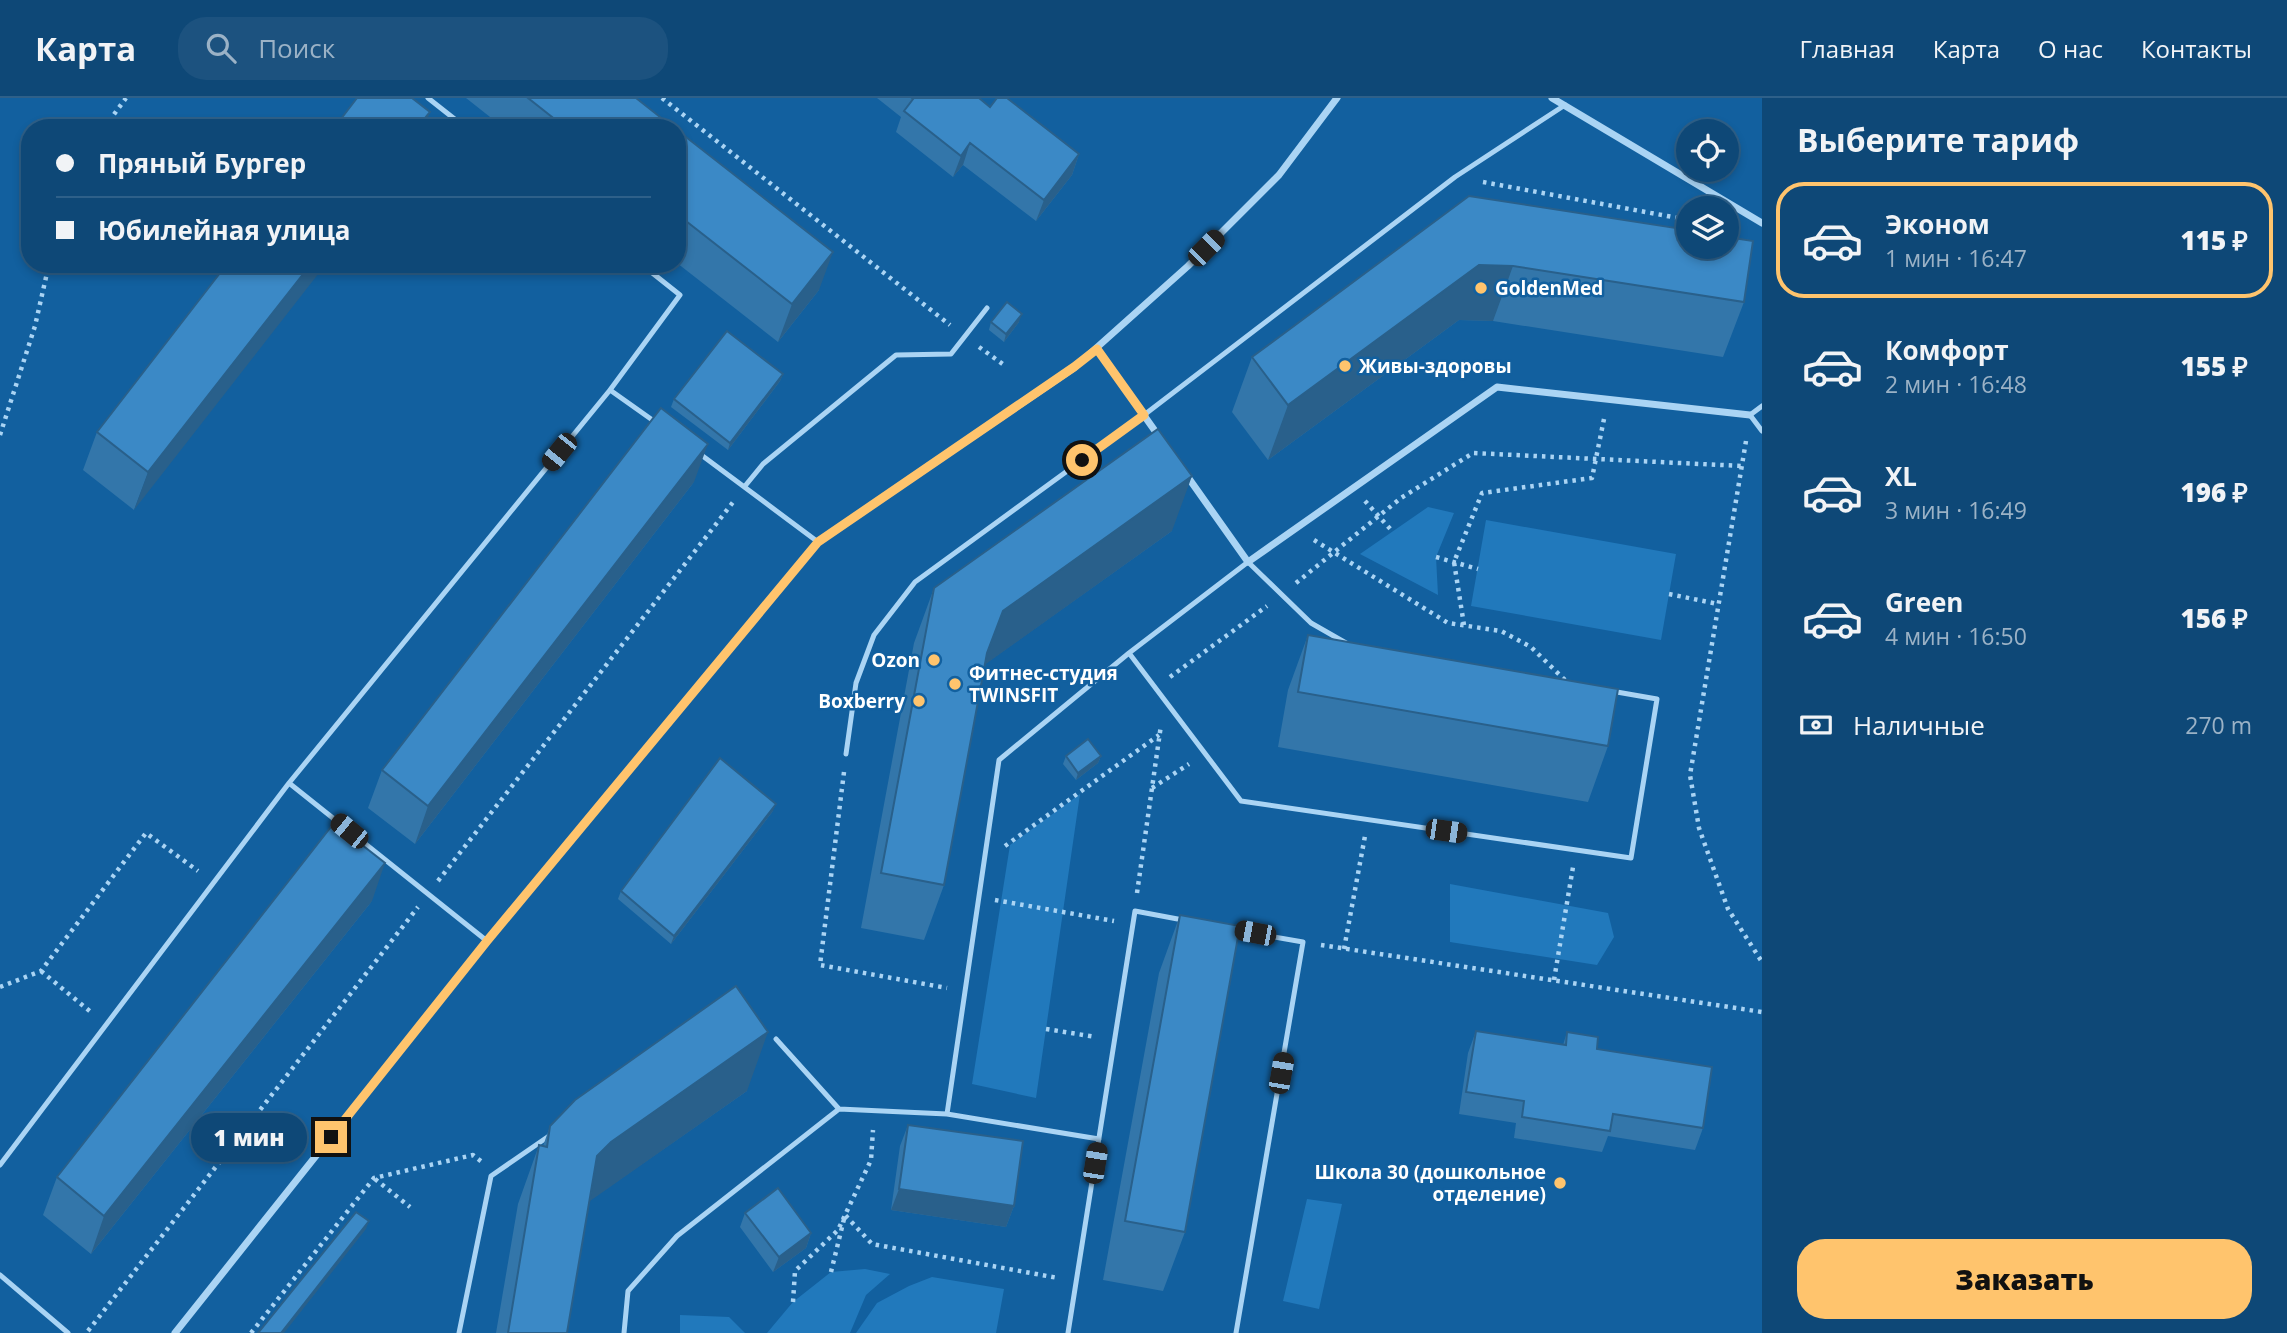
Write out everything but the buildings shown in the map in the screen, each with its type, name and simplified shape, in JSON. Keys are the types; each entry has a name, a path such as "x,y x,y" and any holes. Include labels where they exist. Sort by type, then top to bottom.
{"street":[{"path":"175,1333 487,941 818,542 1097,349 1188,267 1279,175 1337,98"},
{"path":"1552,98 1762,223"},
{"path":"1097,349 1168,449"},
{"path":"1176,460 1248,562 1497,387 1750,415"}],"lane":[{"path":"428,98 455,119"},
{"path":"846,754 856,682 874,635 915,582 1144,415 1455,177 1565,104"},
{"path":"0,1165 289,783 610,390 680,295 652,273"},
{"path":"745,486 763,464 896,355 951,355 987,308"},
{"path":"610,390 666,430"},
{"path":"1762,406 1750,415 1762,431"},
{"path":"689,446 818,542"},
{"path":"947,1114 999,760 1129,653 1248,562 1311,623 1344,643 1357,645"},
{"path":"1129,653 1241,801 1631,858 1657,699 1606,690"},
{"path":"289,783 487,941"},
{"path":"1068,1333 1135,911 1187,921"},
{"path":"1226,928 1303,942 1236,1333"},
{"path":"776,1039 839,1109"},
{"path":"624,1333 628,1291 677,1236 839,1109 947,1114 1099,1139"},
{"path":"459,1333 491,1176 552,1134"},
{"path":"0,1275 68,1333"}],"path":[{"path":"111,119 126,98"},
{"path":"662,98 1004,365"},
{"path":"1455,177 1676,218"},
{"path":"0,435 35,326 47,273"},
{"path":"1464,625 1454,562 1482,493 1592,478 1609,399"},
{"path":"1750,415 1690,775 1699,828 1728,909 1762,962"},
{"path":"1155,688 1282,595 1401,498 1472,453 1742,466"},
{"path":"1354,487 1393,532"},
{"path":"1295,529 1448,623 1501,631 1531,647 1568,683"},
{"path":"1436,557 1478,569"},
{"path":"1669,594 1718,604"},
{"path":"1135,911 1164,700"},
{"path":"999,851 1159,735"},
{"path":"846,754 820,965 965,992"},
{"path":"1152,789 1205,754"},
{"path":"1344,949 1367,820"},
{"path":"0,987 41,971 146,833 214,883"},
{"path":"1554,980 1570,884"},
{"path":"979,898 1133,924"},
{"path":"1303,942 1762,1012"},
{"path":"41,971 107,1024"},
{"path":"1046,1029 1114,1040"},
{"path":"793,1302 795,1271 838,1230 871,1160 874,1111"},
{"path":"251,1333 374,1178 473,1155 496,1173"},
{"path":"374,1178 410,1208"},
{"path":"831,1272 845,1215"},
{"path":"845,1215 872,1244 1076,1281"}],"shaded area":[{"path":"1428,507 1454,513 1436,557 1438,595 1360,554"},
{"path":"1486,520 1676,554 1661,640 1471,606"},
{"path":"1080,794 1036,1098 972,1084 1010,845"},
{"path":"1450,884 1608,913 1614,937 1597,965 1450,942"},
{"path":"1307,1199 1342,1204 1319,1309 1283,1301"},
{"path":"865,1269 890,1274 866,1295 850,1333 767,1333 793,1302 831,1272"},
{"path":"932,1277 1004,1289 996,1333 856,1333 877,1303"},
{"path":"680,1315 729,1317 745,1333 680,1333"}],"place":[{"name":"GoldenMed","path":"1481,288"},
{"name":"Живы-здоровы","path":"1345,366"},
{"name":"Ozon","path":"934,660"},
{"name":"Фитнес-студия TWINSFIT","path":"955,684"},
{"name":"Boxberry","path":"919,701"},
{"name":"Школа 30 (дошкольное отделение)","path":"1560,1183"}],"route":[{"path":"331,1137 487,941 818,542 1097,349 1144,415 1082,460"}]}
